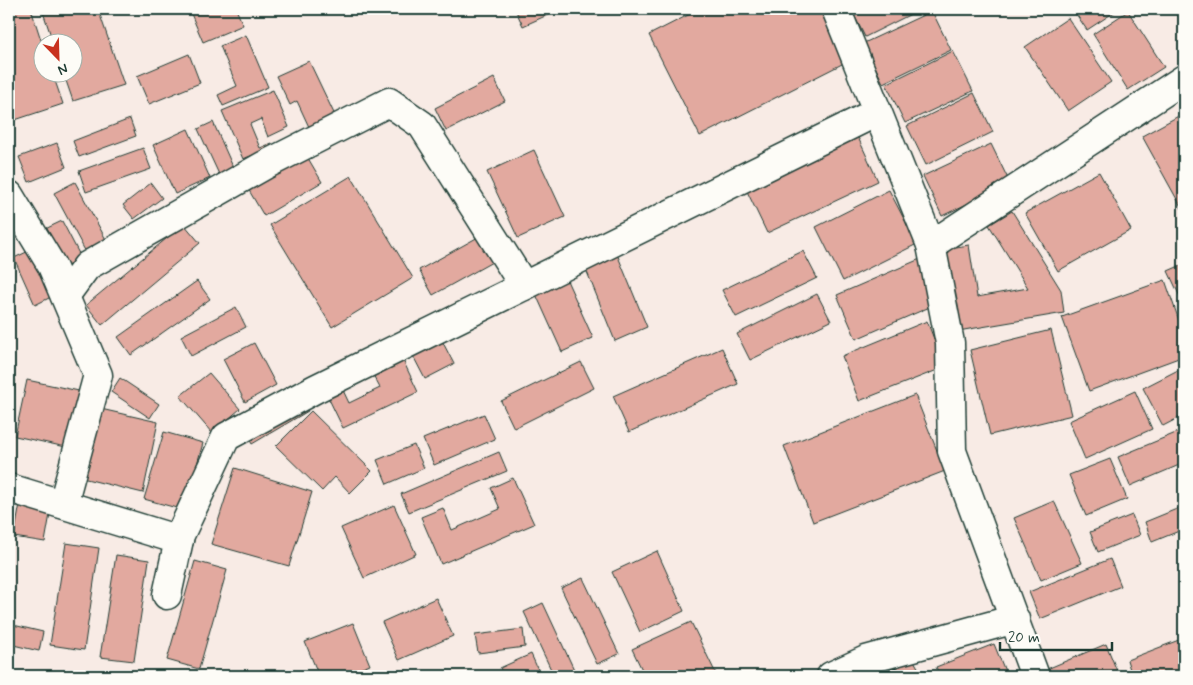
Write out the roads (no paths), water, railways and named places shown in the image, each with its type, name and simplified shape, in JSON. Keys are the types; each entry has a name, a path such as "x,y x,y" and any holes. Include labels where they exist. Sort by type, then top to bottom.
{"street":[{"path":"836,9 931,245 950,343 952,452 1035,676"},
{"path":"931,245 1184,78"},
{"path":"65,296 87,266 265,164 389,102 422,124 524,286"},
{"path":"167,595 179,540 226,437 315,390 877,112"},
{"path":"9,195 52,266 98,375 63,504"},
{"path":"9,488 179,540"},
{"path":"831,676 866,660 1015,619"}]}
